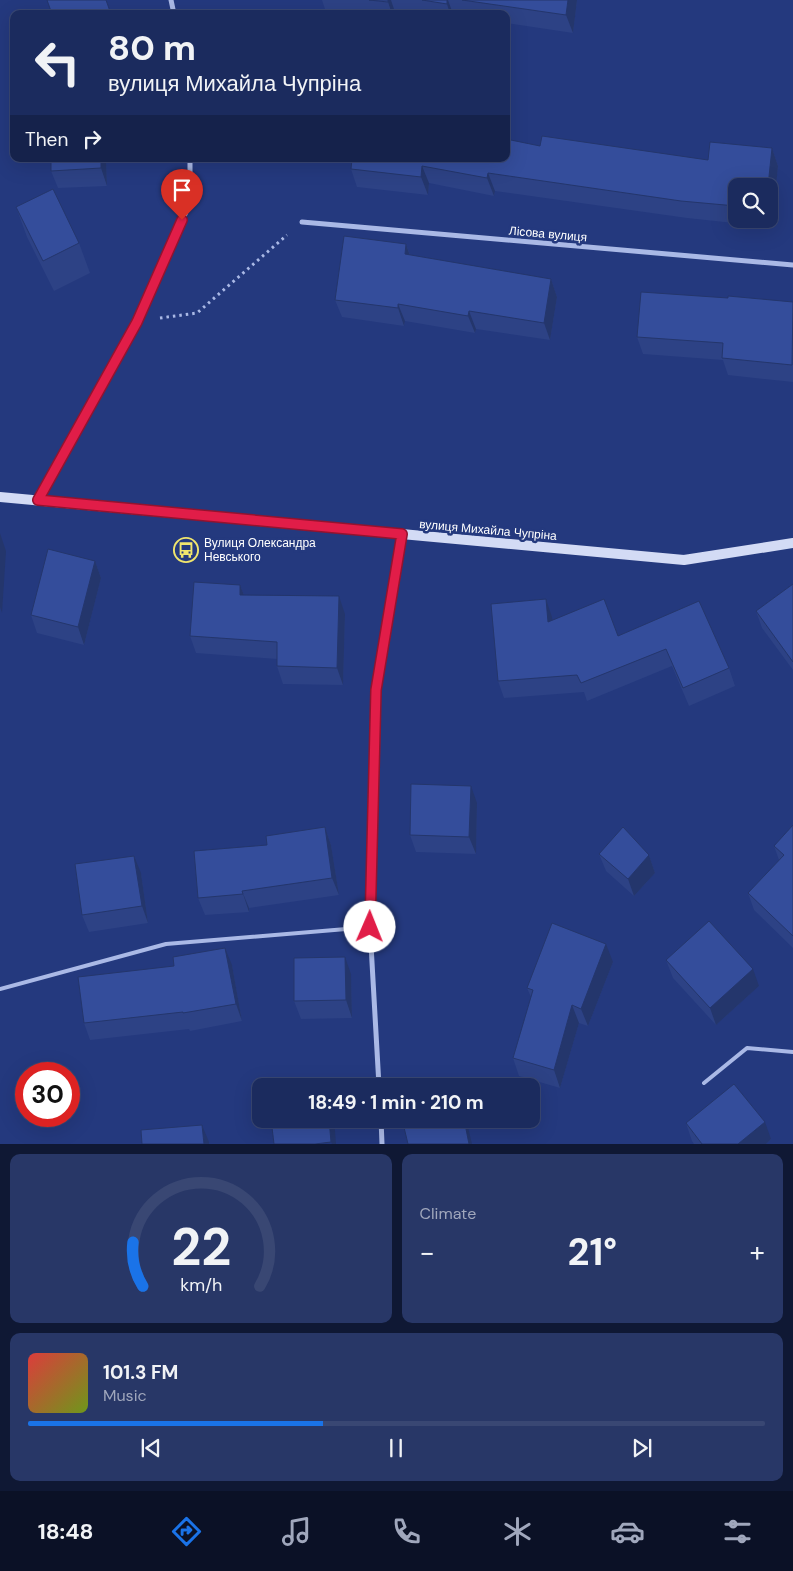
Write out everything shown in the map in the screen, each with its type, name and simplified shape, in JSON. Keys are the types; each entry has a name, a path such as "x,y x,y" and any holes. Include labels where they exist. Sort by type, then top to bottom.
{"main road":[{"name":"вулиця Михайла Чупріна","path":"0,497 684,560 793,543"}],"street":[{"path":"38,500 137,322 190,203 190,162"},
{"name":"Лісова вулиця","path":"302,222 793,265"},
{"path":"379,1078 370,927 376,690 402,534"},
{"path":"381,1128 382,1144"}],"lane":[{"path":"0,989 166,944 370,927"},
{"path":"704,1083 747,1048 793,1052"}],"path":[{"path":"137,322 197,313 302,222"}],"building":[{"path":"47,0 106,0 110,10 51,10"},
{"path":"369,0 388,0 388,2"},
{"path":"422,0 447,0 447,4"},
{"path":"462,0 568,0 566,15"},
{"path":"542,136 708,160 710,142 772,148 769,178 728,178 728,205 681,201 488,173 487,178 422,166 421,177 351,169 352,162 510,162 510,140 540,146"},
{"path":"51,162 101,162 101,168 51,171"},
{"path":"53,189 79,243 43,261 16,207"},
{"path":"344,236 406,244 405,254 551,279 544,323 469,311 468,316 398,304 398,308 335,300"},
{"path":"641,292 728,298 728,296 793,302 792,365 722,358 723,343 637,337"},
{"path":"48,549 95,561 78,627 31,615"},
{"path":"194,582 240,585 240,595 339,596 337,668 277,666 277,642 190,636"},
{"path":"793,584 793,662 756,611"},
{"path":"546,599 548,622 604,599 618,636 699,601 729,668 683,688 666,649 581,683 577,675 498,681 491,604"},
{"path":"411,784 471,786 469,837 410,835"},
{"path":"793,825 793,936 748,893 784,855 774,846"},
{"path":"325,827 332,878 242,891 243,894 198,898 194,851 267,845 266,836"},
{"path":"623,827 649,855 628,879 599,854"},
{"path":"134,856 142,906 82,915 75,864"},
{"path":"709,921 753,969 710,1008 666,960"},
{"path":"552,923 606,944 581,1009 572,1005 554,1070 513,1058 533,990 527,988"},
{"path":"225,948 236,1004 183,1013 84,1023 78,977 174,966 173,957"},
{"path":"345,957 346,1000 294,1001 294,958"},
{"path":"734,1084 765,1122 738,1144 702,1144 686,1123"},
{"path":"202,1125 204,1144 142,1144 141,1130"},
{"path":"272,1128 330,1128 331,1142 274,1144"},
{"path":"404,1128 466,1128 469,1144 408,1144"}],"place":[{"name":"Вулиця Олександра Невського","path":"186,550"}],"route":[{"path":"182,220 137,322 38,500 402,534 376,690 370,927"}]}
